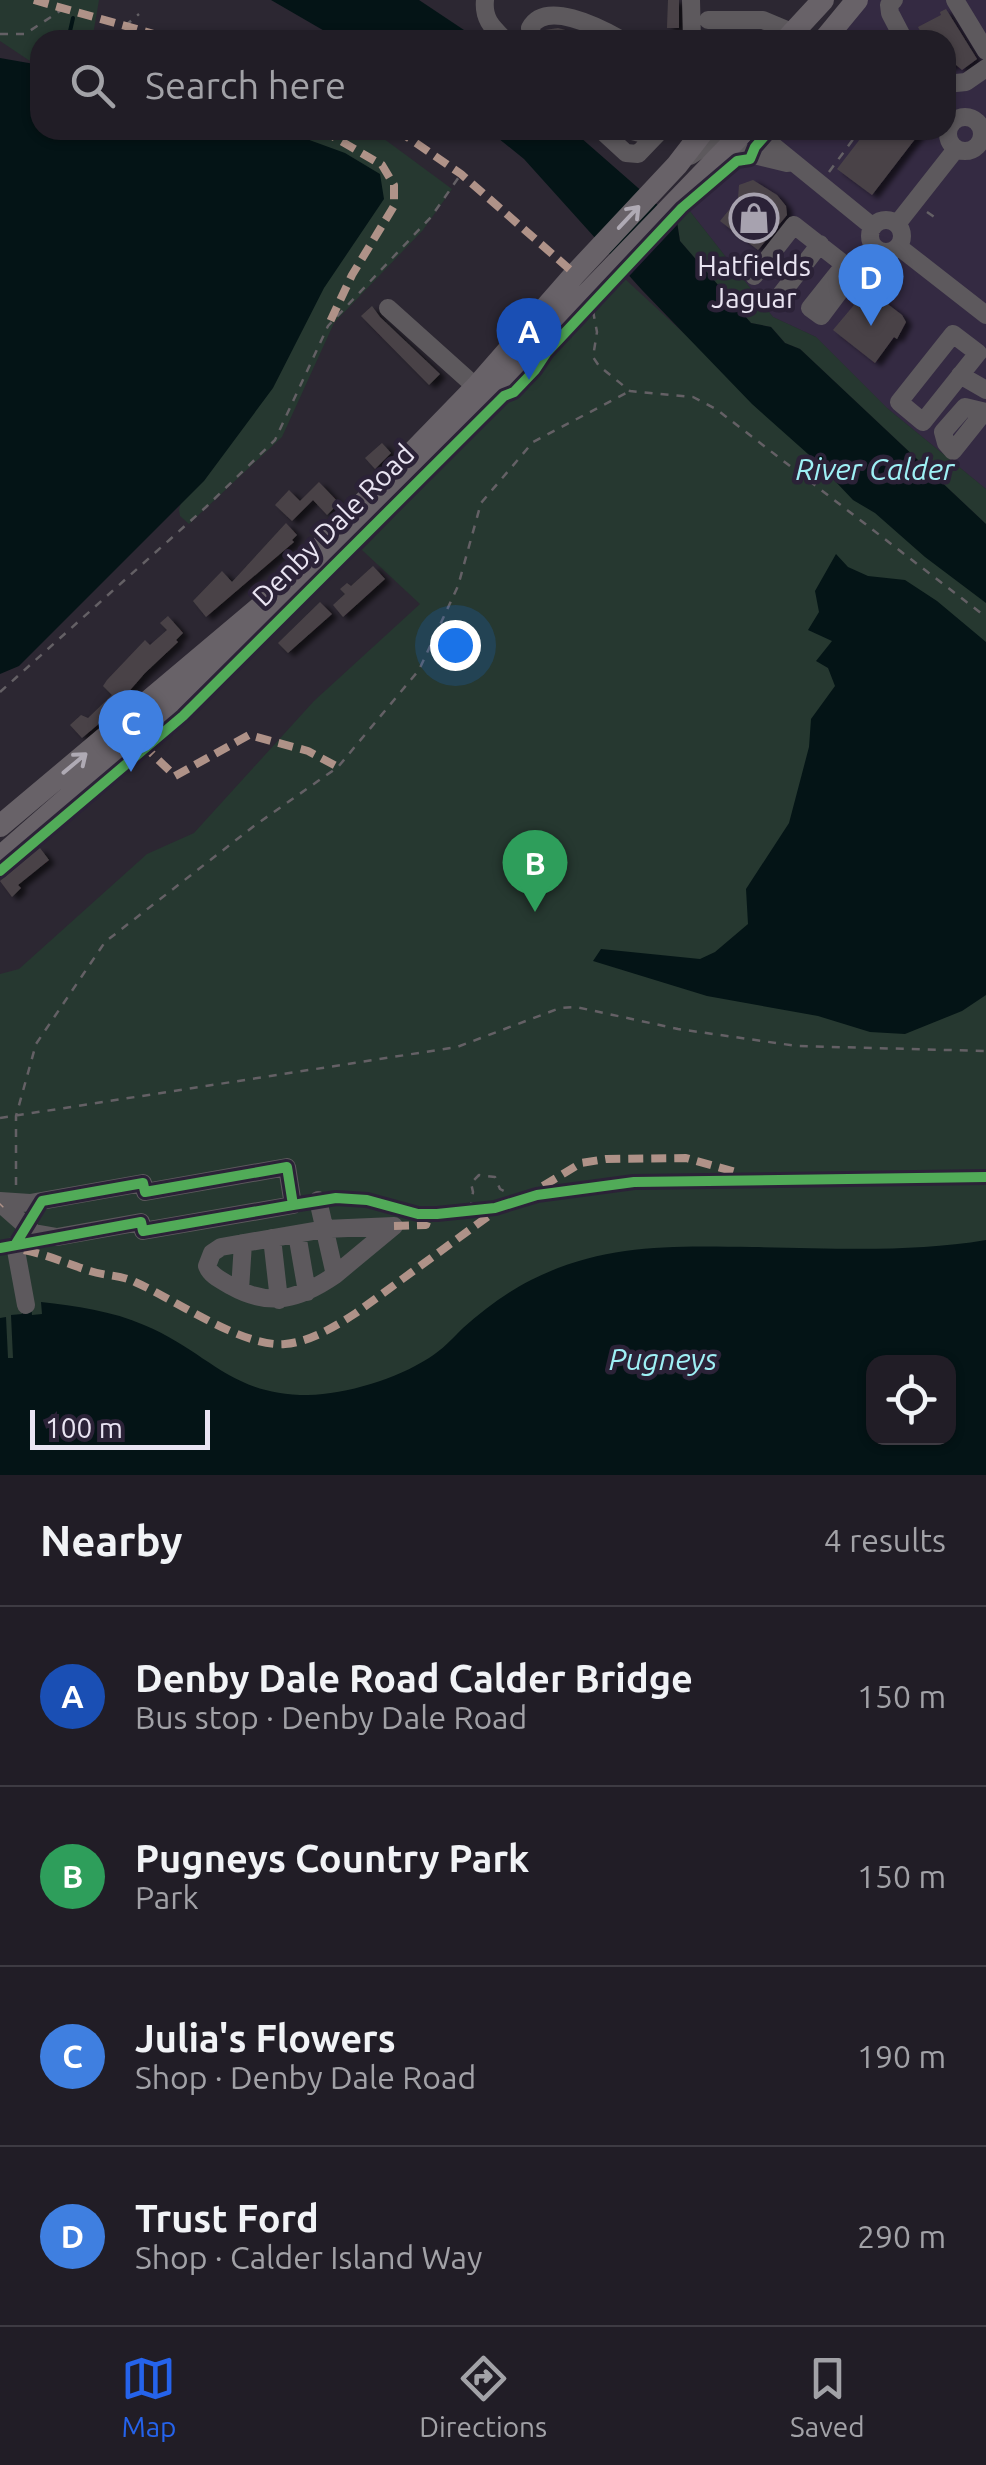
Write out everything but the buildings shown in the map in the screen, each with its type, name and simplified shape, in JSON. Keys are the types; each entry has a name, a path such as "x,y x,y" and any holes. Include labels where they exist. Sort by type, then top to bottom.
{"main road":[{"path":"796,30 823,0"},
{"path":"832,30 857,0"},
{"name":"Denby Dale Road","path":"0,858 278,614 607,257 696,140"},
{"name":"Denby Dale Road","path":"0,826 272,597 607,257 676,202 735,140"}],"street":[{"path":"485,0 484,12 495,30"},
{"path":"691,0 692,30"},
{"path":"894,0 889,4 890,13 899,30"},
{"path":"954,0 986,51"},
{"path":"531,30 535,15 541,10 565,8 604,30"},
{"path":"708,20 763,20 780,30"},
{"path":"956,83 966,82 986,68"},
{"path":"956,115 981,114 982,133 982,148 956,149"},
{"path":"611,140 626,154 638,154 651,140"},
{"path":"677,165 715,140"},
{"path":"766,140 873,226"},
{"path":"951,140 956,149"},
{"path":"897,224 956,149"},
{"path":"714,162 746,153 796,166"},
{"path":"873,226 887,220 897,224 902,232 899,247"},
{"path":"754,276 794,225 849,268 874,247"},
{"path":"873,226 870,237 874,247 884,252 899,247"},
{"path":"775,302 820,244"},
{"path":"899,247 986,315"},
{"path":"388,308 476,387"},
{"path":"953,334 978,353 960,375 923,422 898,402 953,334"},
{"path":"960,375 986,390"},
{"path":"5,1202 42,1201 143,1182 145,1192 286,1167 294,1204"},
{"path":"134,1184 142,1231 328,1198 325,1229 335,1275"},
{"path":"5,1202 34,1233 57,1237 141,1222"},
{"path":"394,1226 335,1275 306,1292 279,1300 264,1300 209,1272 212,1253 220,1247 297,1234 325,1229 394,1226"},
{"path":"297,1234 306,1292"},
{"path":"272,1238 279,1300"},
{"path":"240,1290 243,1243"},
{"path":"15,1245 26,1306"}],"path":[{"path":"31,30 63,9"},
{"path":"125,26 138,14"},
{"path":"0,34 30,31"},
{"path":"820,185 853,140"},
{"path":"0,692 275,440 328,326 430,217 461,174"},
{"path":"580,318 602,293"},
{"path":"591,305 597,332 592,357 630,391 703,401 792,465 986,617"},
{"path":"5,1202 16,1116 36,1044 105,942 338,766 419,670 458,586 481,503 532,442 630,391"},
{"path":"0,1118 458,1048 560,1008 796,1046 986,1050"},
{"path":"470,1210 471,1183 480,1175 495,1177 506,1192 506,1203"}],"shaded area":[{"path":"849,0 986,0 986,489 887,408 816,337 773,317 689,210 742,140 956,140 956,30 826,30"}],"green space":[{"path":"0,0 99,0 94,30 30,30 30,61 0,41"},
{"path":"273,140 386,140 452,189 423,230 334,323 282,437 189,524 179,510"},
{"path":"689,210 773,317 816,337 887,408 986,489 986,524 800,349 785,343 771,327 751,323 680,241 677,222"},
{"path":"625,279 919,551 986,591 986,1475 0,1475 0,974 19,969 147,854 194,833 314,701 420,604 362,550"}],"water":[{"path":"271,0 419,0 464,30 323,30"},
{"path":"0,58 30,63 30,140 309,140 345,153 380,174 384,199 324,288 273,388 204,481 19,666 0,674"},
{"name":"River Calder","path":"500,140 583,140 677,222 680,241 751,323 771,327 785,343 800,349 986,524 986,603 875,513 853,500 752,404 524,159"},
{"path":"836,554 848,567 868,576 905,580 986,642 986,995 962,1011 905,1034 870,1032 818,1016 707,996 593,961 601,949 700,959 715,952 748,924 746,889 789,823 809,747 811,719 835,686 828,668 816,661 832,641 808,630 819,612 815,591"},
{"name":"Pugneys","path":"986,1240 986,1475 0,1475 0,1318 6,1317 8,1358 13,1358 11,1315 22,1314 21,1306 31,1305 32,1315 42,1314 41,1302 120,1316 166,1336 258,1388 308,1395 355,1388 416,1366 513,1290 586,1259 666,1247 928,1247"}],"waterway":[{"path":"70,30 73,18"}],"marked path":[{"path":"34,0 140,30"},
{"path":"328,326 352,275 394,206 394,185 382,165 339,140"},
{"path":"412,140 461,174 575,274"},
{"path":"142,744 175,776 249,735 308,751 338,767"},
{"path":"543,1186 581,1163 606,1159 686,1158 739,1173"},
{"path":"24,1250 130,1280 229,1331 285,1344 313,1337 348,1318 494,1212"},
{"path":"394,1226 427,1222"}],"cycle path":[{"path":"0,871 183,716 504,396 514,392 682,208 737,161 750,159 761,140"},
{"path":"0,1248 141,1222 143,1231 293,1205 287,1167 145,1192 143,1183 42,1201 15,1245"},
{"path":"293,1205 336,1198 437,1214 495,1208 537,1195 634,1182 986,1177"}],"place":[{"name":"Hatfields Jaguar","path":"754,218"},
{"name":"Trust Ford","path":"871,326"},
{"name":"Denby Dale Road Calder Bridge","path":"529,380"},
{"name":"Julia's Flowers","path":"131,772"},
{"name":"Pugneys Country Park","path":"535,912"}]}
